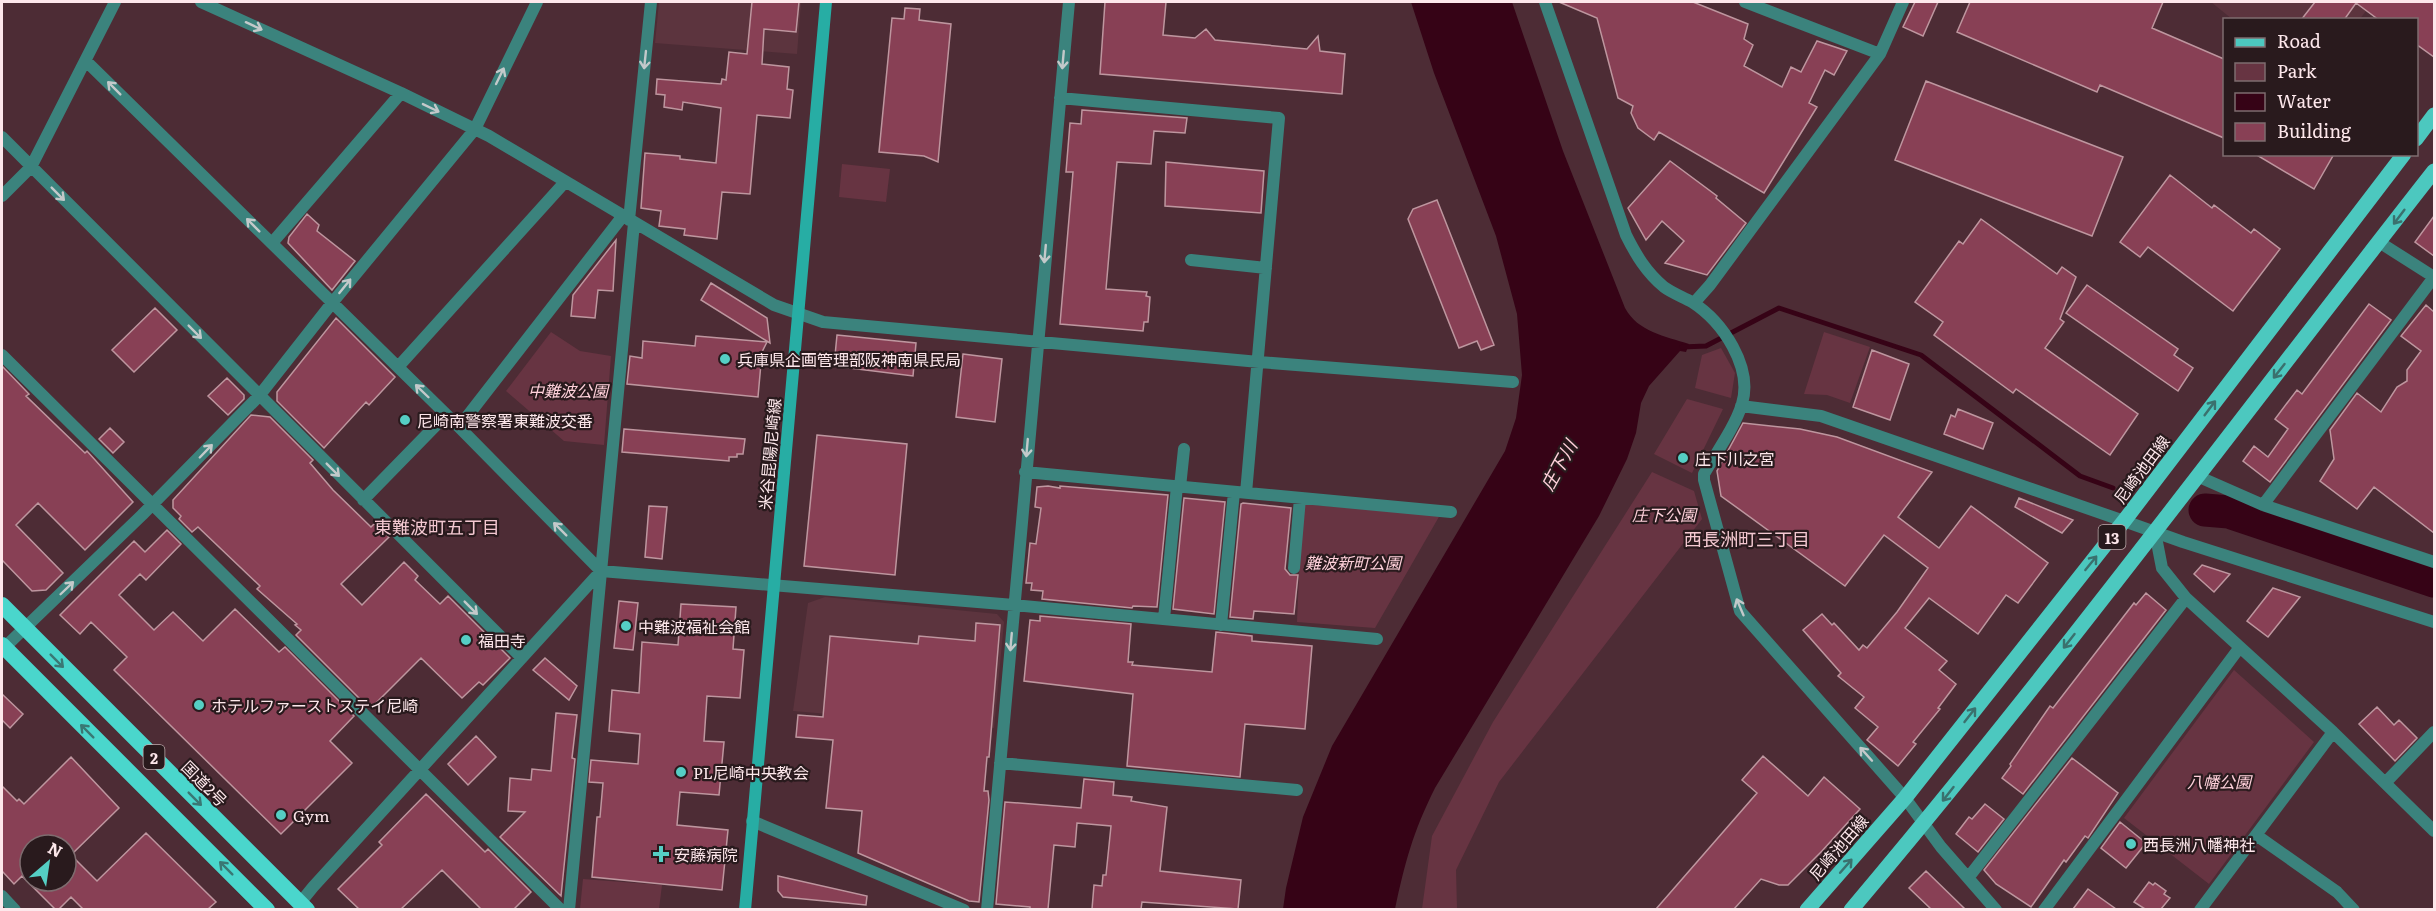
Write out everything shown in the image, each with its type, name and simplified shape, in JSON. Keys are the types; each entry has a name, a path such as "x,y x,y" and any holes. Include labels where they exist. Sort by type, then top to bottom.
{"highway":[{"name":"国道2号","path":"2,605 302,907"},
{"name":"2","path":"2,648 267,909"}],"main road":[{"name":"米谷昆陽尼崎線","path":"745,909 826,2"},
{"path":"2418,136 2434,115"},
{"name":"尼崎池田線","path":"1807,909 1905,798 2124,521 2402,156"},
{"name":"13","path":"1851,909 1925,824 2155,532 2434,171"}],"street":[{"path":"2,196 31,167 115,2"},
{"path":"201,2 475,129 774,305 823,322 1258,362 1513,382"},
{"path":"2,648 152,505 259,396 475,129 536,2"},
{"path":"568,909 601,571 628,220 651,2"},
{"path":"987,909 1069,2"},
{"path":"1545,2 1626,235 1641,264 1665,288 1694,303 1722,330 1734,350 1746,386 1741,406 1704,474 1740,611 1905,798 1941,847 1996,909"},
{"path":"1745,2 1880,54"},
{"path":"1694,303 1710,285 1880,54 1903,2"},
{"path":"86,61 459,427 601,571 773,586 802,586 1377,639"},
{"path":"272,243 401,93"},
{"path":"1060,98 1279,118 1258,362 1221,625"},
{"path":"2,137 522,658"},
{"path":"398,367 565,182"},
{"path":"459,427 628,220"},
{"path":"2263,505 2434,277 2379,242"},
{"path":"1191,260 1266,268"},
{"path":"2,355 561,909"},
{"path":"1741,406 1821,416 2155,532 2434,622"},
{"path":"363,500 446,415"},
{"path":"1164,619 1184,449"},
{"path":"1025,472 1451,512"},
{"path":"2197,476 2263,505 2434,562"},
{"path":"1294,568 1300,498"},
{"path":"2155,532 2162,568 2186,598 2333,732 2434,831"},
{"path":"302,907 419,770 601,571"},
{"path":"1968,878 2186,598"},
{"path":"2044,909 2240,647"},
{"path":"2201,909 2333,732"},
{"path":"2386,782 2434,732"},
{"path":"1000,763 1297,790"},
{"path":"752,821 964,909"},
{"path":"2256,835 2337,892 2354,909"},
{"path":"2,896 15,909"}],"shaded area":[{"path":"659,2 801,2 797,54 655,43"},
{"path":"2211,2 2373,2 2361,18 2231,18"},
{"path":"825,597 997,614 1004,622 994,728 793,711 808,603"}],"green space":[{"path":"842,164 890,169 886,202 839,197"},
{"name":"中難波公園","path":"551,332 580,351 611,356 604,445 564,441 506,391"},
{"path":"1824,332 1870,347 1850,403 1827,395 1804,394"},
{"path":"1721,348 1735,373 1731,398 1695,388 1702,355"},
{"path":"1687,399 1723,409 1692,473 1654,454"},
{"name":"庄下公園","path":"1652,472 1694,491 1702,519 1499,782 1456,870 1457,909 1422,909 1432,836 1493,722"},
{"name":"難波新町公園","path":"1302,504 1440,515 1375,628 1297,622"},
{"name":"八幡公園","path":"2234,670 2314,742 2209,884 2124,818"},
{"path":"583,879 662,885 659,909 580,909"}],"water":[{"name":"庄下川","path":"1411,2 1512,2 1563,151 1625,308 1637,323 1645,328 1689,344 1686,352 1680,351 1649,386 1641,403 1636,433 1627,459 1599,516 1435,788 1410,847 1395,909 1283,909 1303,817 1332,746 1505,451 1516,418 1522,375 1517,314 1496,236 1434,73"}],"building":[{"path":"752,2 799,2 796,32 764,29 762,64 789,67 787,89 793,90 790,118 757,115 750,194 722,192 717,239 684,235 685,229 659,226 661,211 641,208 645,153 680,156 680,159 716,163 721,108 683,102 682,110 664,107 665,95 656,94 657,79 721,84 722,79 726,80 729,52 747,54"},
{"path":"1105,2 1166,2 1163,35 1195,38 1206,29 1215,40 1307,49 1318,36 1320,51 1345,54 1342,94 1100,74"},
{"path":"1559,2 1693,2 1748,24 1744,39 1753,45 1744,66 1782,87 1791,67 1801,72 1817,41 1847,51 1834,75 1825,70 1809,103 1817,107 1764,193 1659,132 1654,140 1638,128 1631,113 1633,106 1618,98 1597,18"},
{"path":"1915,2 1938,2 1923,36 1903,27"},
{"path":"1970,2 2163,2 2152,28 2223,59 2223,138 2100,85 2097,92 1957,32"},
{"path":"2315,2 2434,2 2434,57 2418,45 2418,18 2376,18 2356,3 2345,18 2303,18"},
{"path":"905,8 920,9 919,20 951,24 938,162 924,156 879,152 892,18 904,19"},
{"path":"1926,81 2123,157 2092,236 1895,160"},
{"path":"1082,110 1187,118 1185,133 1154,131 1151,164 1117,162 1106,289 1147,292 1146,296 1150,297 1148,322 1144,322 1143,331 1060,324 1073,172 1066,172 1070,123 1081,124"},
{"path":"2258,156 2333,156 2314,189"},
{"path":"1670,161 1717,196 1716,198 1746,223 1707,275 1665,263 1684,241 1662,221 1646,240 1628,208"},
{"path":"1166,162 1264,171 1261,213 1165,206"},
{"path":"2170,175 2212,208 2214,205 2251,233 2254,229 2280,249 2233,311 2148,247 2140,257 2120,242"},
{"path":"1437,200 1494,345 1481,350 1477,341 1459,348 1408,219 1413,209"},
{"path":"307,214 319,225 317,231 355,261 332,290 288,243 289,237"},
{"path":"2434,216 2434,256 2415,242"},
{"path":"1981,219 2057,274 2062,267 2076,277 2060,319 2064,322 2045,348 2138,414 2110,455 2016,389 2013,393 1934,335 1943,322 1915,302 1959,241 1963,244"},
{"path":"616,240 613,291 598,290 595,318 571,316 573,295"},
{"path":"711,283 767,318 770,343 701,300"},
{"path":"2087,285 2178,349 2174,355 2193,368 2178,391 2066,313"},
{"path":"2369,304 2391,320 2270,482 2243,461 2254,446 2268,457 2288,429 2275,419 2297,390 2302,394"},
{"path":"2426,305 2434,312 2434,533 2374,487 2357,509 2320,481 2334,459 2330,430 2357,393 2381,412 2397,387 2407,381 2407,370 2421,351 2401,336"},
{"path":"155,308 177,330 134,372 112,350"},
{"path":"336,318 395,377 369,405 366,402 324,448 277,401 277,392"},
{"path":"837,335 916,343 913,376 834,366"},
{"path":"696,336 767,342 762,352 758,397 627,384 630,356 642,358 643,341 695,346"},
{"path":"1872,350 1909,364 1890,420 1853,407"},
{"path":"963,354 1002,359 995,422 956,417"},
{"path":"2,366 29,394 26,396 85,453 87,451 133,502 85,550 38,503 16,525 63,573 46,590 32,591 2,560"},
{"path":"227,378 244,395 244,399 228,415 208,396"},
{"path":"1958,409 1993,423 1983,449 1944,434 1951,415 1955,417"},
{"path":"251,415 270,417 313,460 310,463 333,490 371,527 375,523 389,537 341,584 362,605 404,562 418,576 415,580 440,604 448,596 510,658 483,685 479,682 462,698 421,658 373,706 368,702 366,705 296,635 301,630 295,625 297,624 257,589 260,586 198,527 192,532 179,519 181,516 173,508 173,500"},
{"path":"1743,423 1800,429 1837,437 1932,472 1898,517 1939,548 1971,506 2048,563 2018,603 2006,595 1978,634 1929,598 1905,628 1947,661 1939,670 1956,684 1938,708 1940,709 1913,742 1916,744 1898,766 1867,740 1878,727 1855,708 1864,697 1838,676 1841,673 1803,630 1822,614 1832,625 1834,623 1859,650 1863,645 1867,648 1897,612 1928,568 1884,535 1845,586 1721,496 1717,471"},
{"path":"110,428 124,442 113,453 99,439"},
{"path":"624,429 745,439 743,454 729,457 729,461 622,452"},
{"path":"817,435 907,444 895,575 804,566"},
{"path":"1037,487 1168,495 1157,607 1133,606 1132,608 1042,599 1043,591 1031,590 1032,583 1026,583 1030,543 1036,544 1041,508 1035,507"},
{"path":"1184,498 1225,502 1214,614 1173,609"},
{"path":"2019,498 2073,520 2062,533 2015,507"},
{"path":"1241,504 1291,508 1285,569 1290,575 1298,575 1294,614 1254,611 1253,619 1230,617"},
{"path":"649,506 667,507 662,559 645,557"},
{"path":"167,530 181,544 146,580 140,574 119,595 154,630 173,612 203,641 235,609 279,652 285,647 354,716 330,741 352,763 281,834 114,670 127,657 91,622 80,634 60,615 134,541 145,552"},
{"path":"2202,565 2230,574 2214,592 2194,574"},
{"path":"2273,588 2300,597 2268,637 2247,621"},
{"path":"2146,593 2166,610 2023,794 2002,778 2011,766 2010,764 2050,706 2053,708 2134,603 2136,605"},
{"name":"中難波福祉会館","path":"619,601 638,603 633,650 614,648"},
{"path":"681,604 736,607 733,649 744,650 740,698 707,696 704,741 724,742 719,795 680,792 677,825 728,830 722,890 592,877 597,817 600,817 603,783 589,782 591,760 638,764 640,734 609,731 612,690 639,693 642,642 678,645"},
{"path":"1040,616 1131,624 1128,662 1133,662 1132,665 1212,672 1216,632 1252,636 1252,641 1312,646 1305,729 1245,724 1240,777 1127,766 1133,694 1024,681 1030,620 1040,621"},
{"path":"976,623 1000,625 984,791 988,791 989,800 979,902 969,901 858,853 862,811 826,808 833,740 796,737 798,715 823,717 830,636 918,644 919,636 975,641"},
{"path":"545,658 577,686 569,700 533,670"},
{"path":"2,694 23,714 10,728 2,720"},
{"path":"2377,707 2394,725 2399,720 2417,738 2395,761 2359,724"},
{"path":"556,713 577,715 572,758 575,759 561,896 500,837 525,812 508,811 510,778 531,780 532,769 551,771"},
{"path":"476,736 496,757 468,785 448,764"},
{"path":"1763,756 1808,796 1824,777 1860,809 1788,885 1779,885 1761,879 1734,909 1656,909 1757,793 1742,780"},
{"path":"71,757 119,808 78,848 78,833 18,833 18,880 14,884 2,871 2,786 17,801 19,799 24,804"},
{"path":"2072,758 2118,793 2088,838 2085,836 2066,862 2064,860 2031,907 1996,884 1984,870"},
{"path":"1084,779 1114,782 1113,795 1132,797 1131,801 1167,807 1160,871 1241,880 1238,909 1142,902 1141,909 1092,909 1094,885 1102,886 1103,875 1106,875 1111,826 1077,823 1075,847 1054,845 1048,909 996,904 1005,802 1081,808"},
{"path":"426,794 485,852 488,849 531,892 514,909 481,909 442,870 401,909 359,909 338,889 382,845 379,842"},
{"path":"1985,804 2004,819 1978,852 1956,834 1969,817 1972,819"},
{"path":"2120,822 2146,843 2126,868 2101,848"},
{"path":"146,833 216,902 208,909 83,909 71,897 59,909 55,909 39,893 78,893 78,862 97,881"},
{"path":"1926,871 1965,909 1931,909 1909,888"},
{"path":"778,876 867,896 866,905 783,897 778,891"},
{"path":"2149,882 2153,885 2155,883 2166,891 2164,894 2170,898 2161,909 2145,909 2134,902"},
{"path":"2088,889 2116,909 2073,909"}],"waterway":[{"path":"1682,347 1706,346 1779,308 1921,355 2080,476 2113,488"},
{"path":"2205,510 2229,512 2434,581"}],"place":[{"name":"兵庫県企画管理部阪神南県民局","path":"725,359"},
{"name":"尼崎南警察署東難波交番","path":"405,420"},
{"name":"庄下川之宮","path":"1683,458"},
{"name":"中難波福祉会館","path":"626,626"},
{"name":"福田寺","path":"466,640"},
{"name":"ホテルファーストステイ尼崎","path":"199,705"},
{"name":"PL尼崎中央教会","path":"681,772"},
{"name":"Gym","path":"281,815"},
{"name":"西長洲八幡神社","path":"2131,844"},
{"name":"安藤病院","path":"661,854"}],"district":[{"name":"東難波町五丁目","path":"437,526"},
{"name":"西長洲町三丁目","path":"1747,538"}]}
